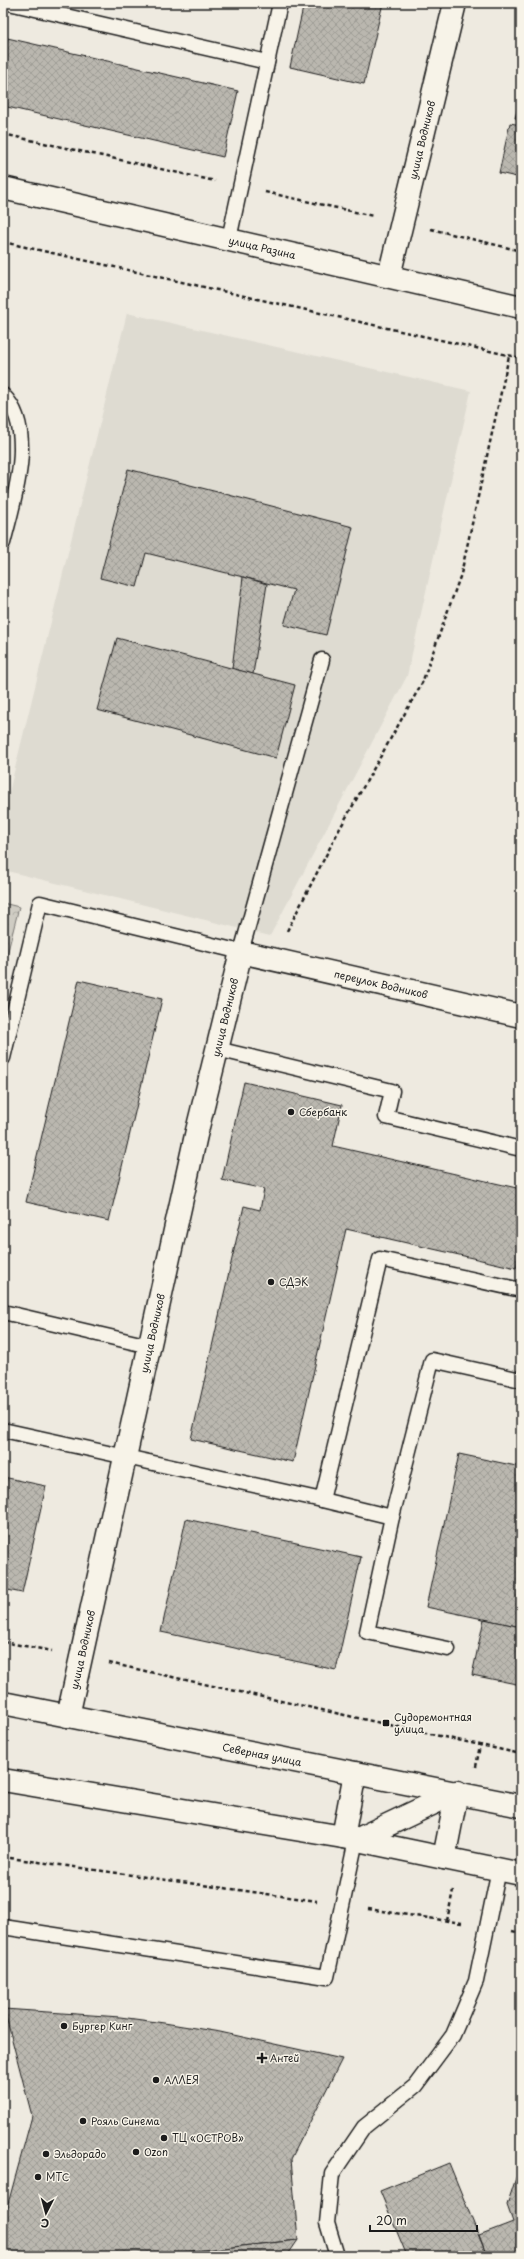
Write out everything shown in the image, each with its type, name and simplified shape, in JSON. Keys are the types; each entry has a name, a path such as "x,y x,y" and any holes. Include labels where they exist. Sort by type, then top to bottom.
{"street":[{"name":"улица Водников","path":"389,276 455,3"},
{"name":"улица Разина","path":"4,191 229,239 521,307"},
{"name":"улица Водников","path":"68,1716 124,1455 217,1049 241,952"},
{"name":"переулок Водников","path":"241,952 521,1016"},
{"name":"Северная улица","path":"3,1703 457,1792 521,1806"},
{"path":"350,1839 355,1773"},
{"path":"3,1780 350,1839 521,1874"},
{"path":"350,1839 457,1792"},
{"path":"444,1858 457,1792"}],"lane":[{"path":"9,3 267,62"},
{"path":"229,239 280,3"},
{"path":"3,395 19,426 20,447 18,484 3,543"},
{"path":"3,1058 40,903 241,952 322,660"},
{"path":"217,1049 392,1091 386,1117 521,1149"},
{"path":"322,1500 380,1259 521,1290"},
{"path":"3,1312 149,1346"},
{"path":"448,1649 367,1632 392,1517 432,1360 521,1380"},
{"path":"3,1430 124,1455 392,1517"},
{"path":"3,1927 327,1977 343,1905 350,1839"},
{"path":"337,2256 327,2222 332,2174 364,2127 415,2086 453,2035 476,1981 499,1869"}],"path":[{"path":"3,242 521,358"},
{"path":"272,960 340,830 422,683 461,574 509,356"},
{"path":"3,1642 81,1656 521,1754"},
{"path":"3,1857 343,1905 521,1933"}],"shaded area":[{"path":"127,313 471,391 407,676 270,936 3,870 3,817"}],"green space":[{"path":"3,903 19,907 3,971"}],"building":[{"path":"304,3 383,3 364,84 290,67"},
{"path":"3,37 238,91 223,157 3,106"},
{"path":"521,97 521,119 515,118"},
{"path":"510,123 521,125 521,178 499,173"},
{"path":"128,469 353,527 326,635 284,625 294,590 243,577 146,553 137,587 100,578"},
{"path":"243,577 267,584 253,674 232,669"},
{"path":"117,638 295,685 276,758 97,710"},
{"path":"79,980 162,999 109,1221 26,1202"},
{"path":"244,1082 342,1105 333,1146 521,1189 521,1247 516,1268 346,1229 293,1462 191,1439 244,1206 260,1210 264,1189 222,1180"},
{"path":"459,1454 521,1467 521,1627 426,1607"},
{"path":"3,1477 46,1486 22,1593 3,1589"},
{"path":"186,1519 361,1557 336,1670 161,1632"},
{"path":"484,1619 521,1627 521,1685 472,1675"},
{"name":"ТЦ «ОСТРОВ»","path":"4,2009 120,2017 164,2023 220,2032 342,2059 291,2159 298,2240 150,2256 3,2256 3,2222 32,2116"},
{"path":"449,2163 487,2256 407,2256 380,2191"},
{"path":"521,2163 521,2256 487,2256 479,2235 513,2222 507,2205"},
{"path":"298,2240 287,2256 150,2256"}],"place":[{"name":"Сбербанк","path":"291,1112"},
{"name":"СДЭК","path":"271,1282"},
{"name":"Судоремонтная улица","path":"386,1723"},
{"name":"Бургер Кинг","path":"64,2026"},
{"name":"Антей","path":"262,2058"},
{"name":"АЛЛЕЯ","path":"156,2080"},
{"name":"Рояль Синема","path":"83,2121"},
{"name":"ТЦ «ОСТРОВ»","path":"164,2138"},
{"name":"Ozon","path":"136,2152"},
{"name":"Эльдорадо","path":"46,2154"},
{"name":"МТС","path":"38,2177"}]}
